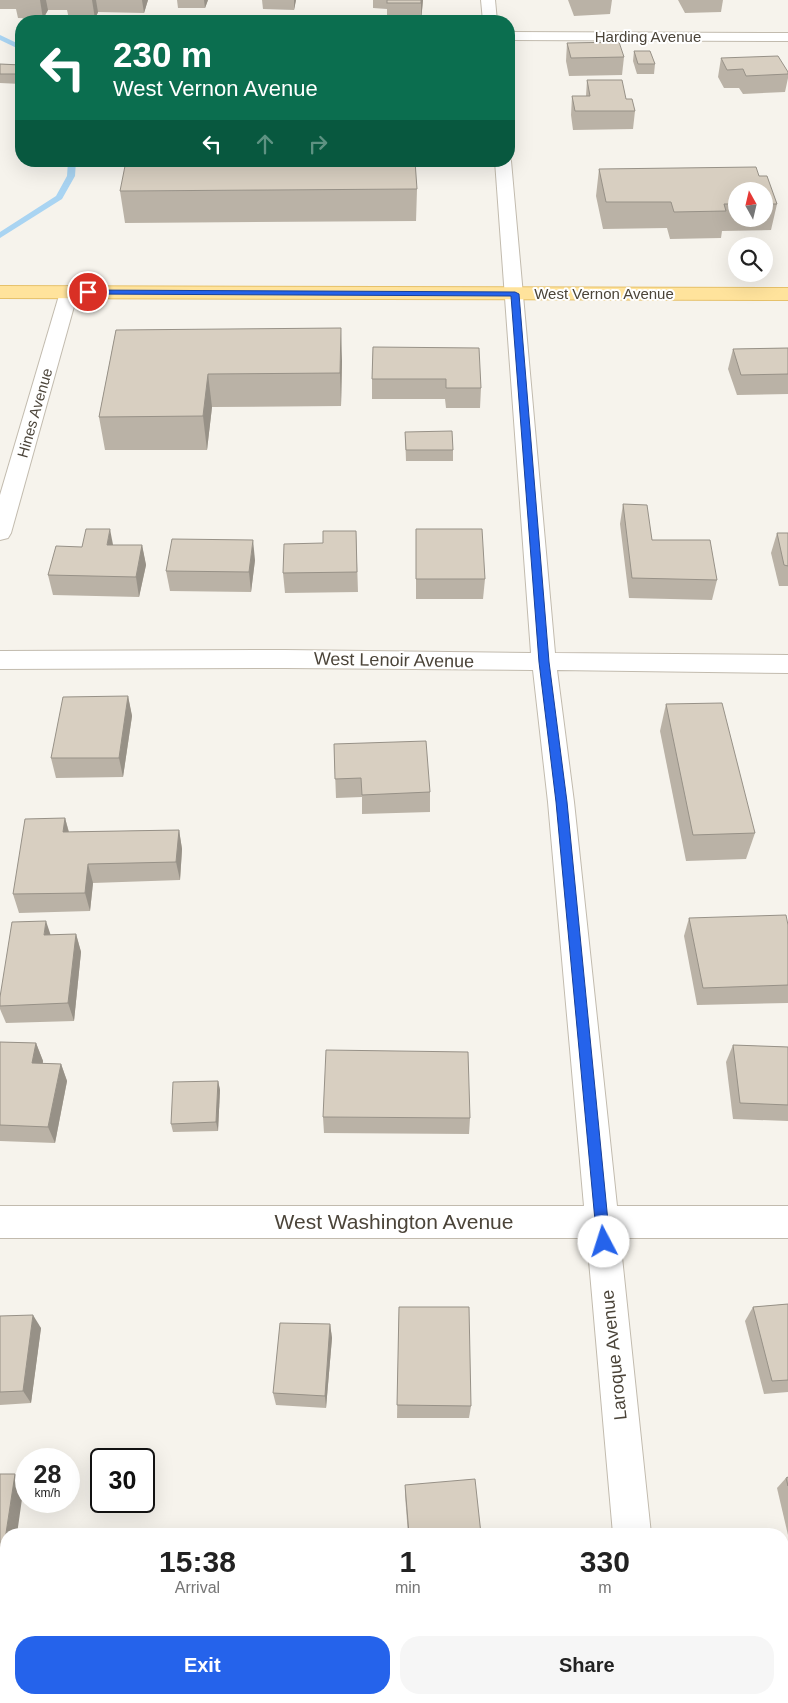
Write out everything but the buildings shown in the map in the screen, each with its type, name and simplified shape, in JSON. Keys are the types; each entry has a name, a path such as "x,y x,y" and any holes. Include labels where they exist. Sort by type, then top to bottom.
{"main road":[{"name":"West Vernon Avenue","path":"0,292 788,294"}],"street":[{"path":"488,0 489,15"},
{"name":"Harding Avenue","path":"515,36 788,37"},
{"name":"Laroque Avenue","path":"504,167 544,662 561,802 631,1528"},
{"name":"Hines Avenue","path":"0,533 69,292"},
{"name":"West Lenoir Avenue","path":"0,660 285,658 788,664"},
{"name":"West Washington Avenue","path":"0,1222 788,1222"}],"waterway":[{"path":"0,37 15,45"},
{"path":"0,236 59,197 71,176 72,167"}],"route":[{"path":"88,292 515,294 544,662 561,802 604,1242"}]}
